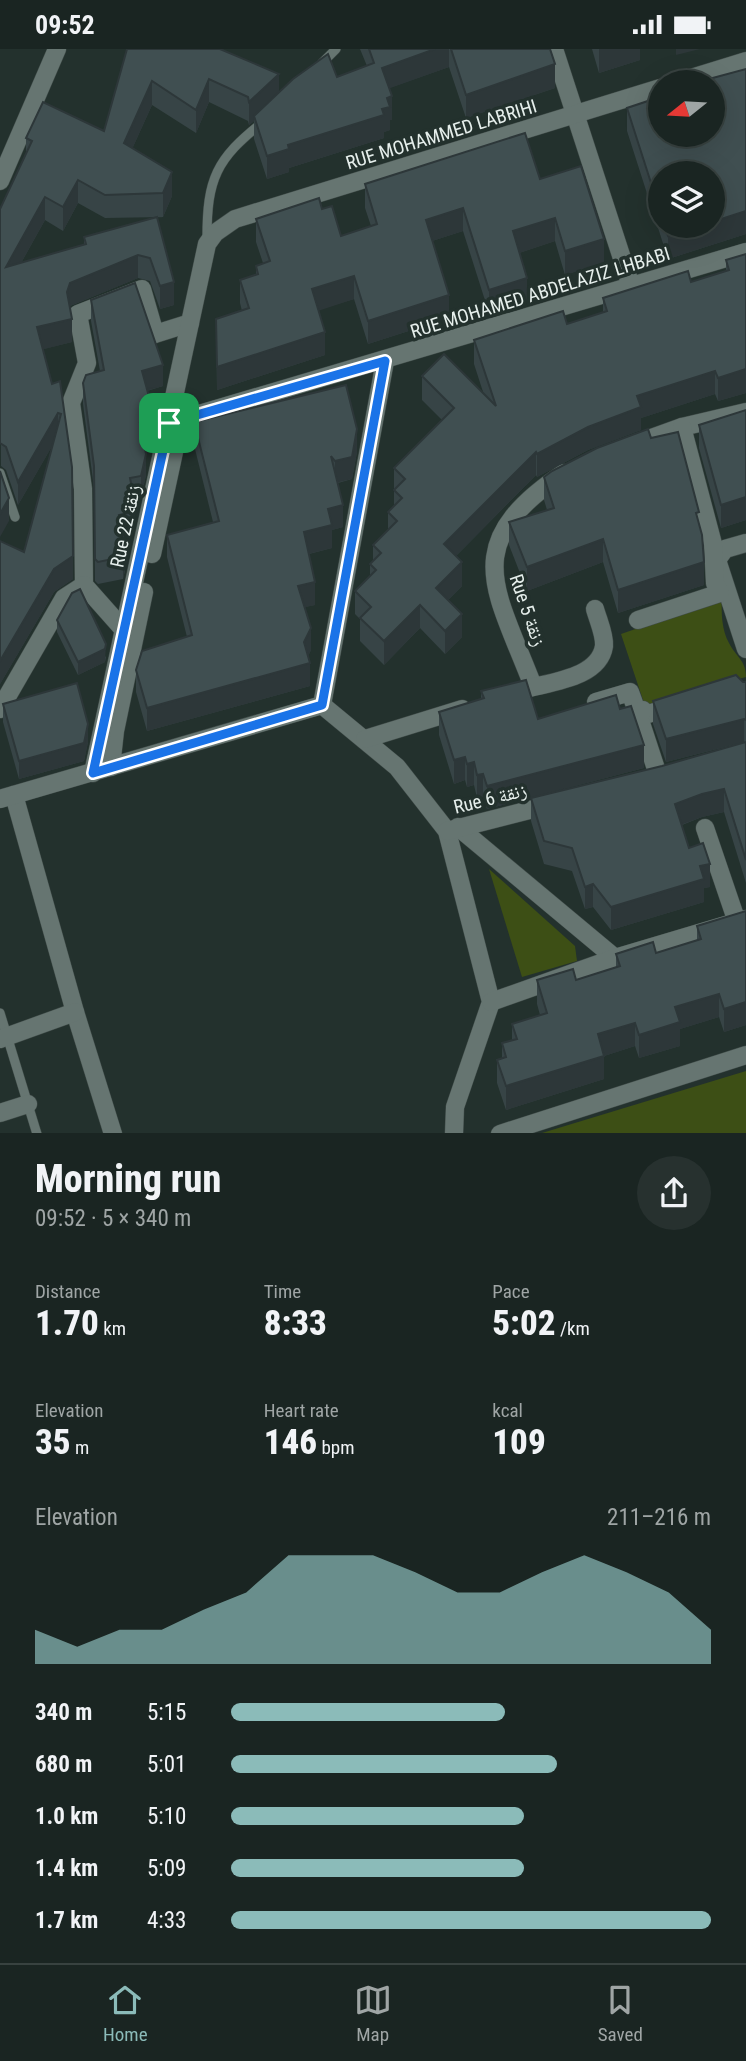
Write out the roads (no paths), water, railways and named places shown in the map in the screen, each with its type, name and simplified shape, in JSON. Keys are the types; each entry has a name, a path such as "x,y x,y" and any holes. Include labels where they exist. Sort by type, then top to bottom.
{"street":[{"path":"0,181 57,49"},
{"path":"554,49 631,286"},
{"path":"708,70 738,58"},
{"name":"RUE MOHAMMED LABRIHI","path":"207,244 215,233 235,219 648,92"},
{"name":"Rue 22 زنقة","path":"93,773 124,629 174,422 190,323 207,244"},
{"name":"RUE MOHAMED ABDELAZIZ LHBABI","path":"174,422 746,252"},
{"path":"124,629 84,585 83,489 71,403 87,363 78,314 142,289 155,334 190,323"},
{"path":"322,705 385,361"},
{"path":"620,450 682,427 746,412"},
{"path":"111,767 115,731 172,473 174,422"},
{"path":"638,620 720,593 715,583 713,544 682,427"},
{"name":"Rue 5 زنقة","path":"533,686 495,587 494,550 513,515 533,495 563,473 585,464"},
{"path":"746,543 725,549 717,560 746,649"},
{"path":"0,709 64,598 84,585"},
{"path":"508,695 591,668 600,658 604,643 595,609"},
{"path":"578,708 630,692 641,714 659,778"},
{"path":"641,714 691,701"},
{"path":"365,739 482,703"},
{"path":"322,705 397,767 453,829 615,958"},
{"path":"113,1133 7,797 322,705"},
{"name":"Rue 6 زنقة","path":"453,829 565,801"},
{"path":"491,1002 615,958 741,921 705,828"},
{"path":"453,829 491,1002 455,1107 454,1133"},
{"path":"4,1038 75,1013"},
{"path":"500,1133 746,1055"},
{"path":"0,1113 28,1104"}],"lane":[{"path":"317,68 336,49"},
{"path":"207,244 207,202 215,172 227,152 272,113"},
{"path":"0,473 15,517"},
{"path":"0,1013 4,1038 37,1133"}]}
